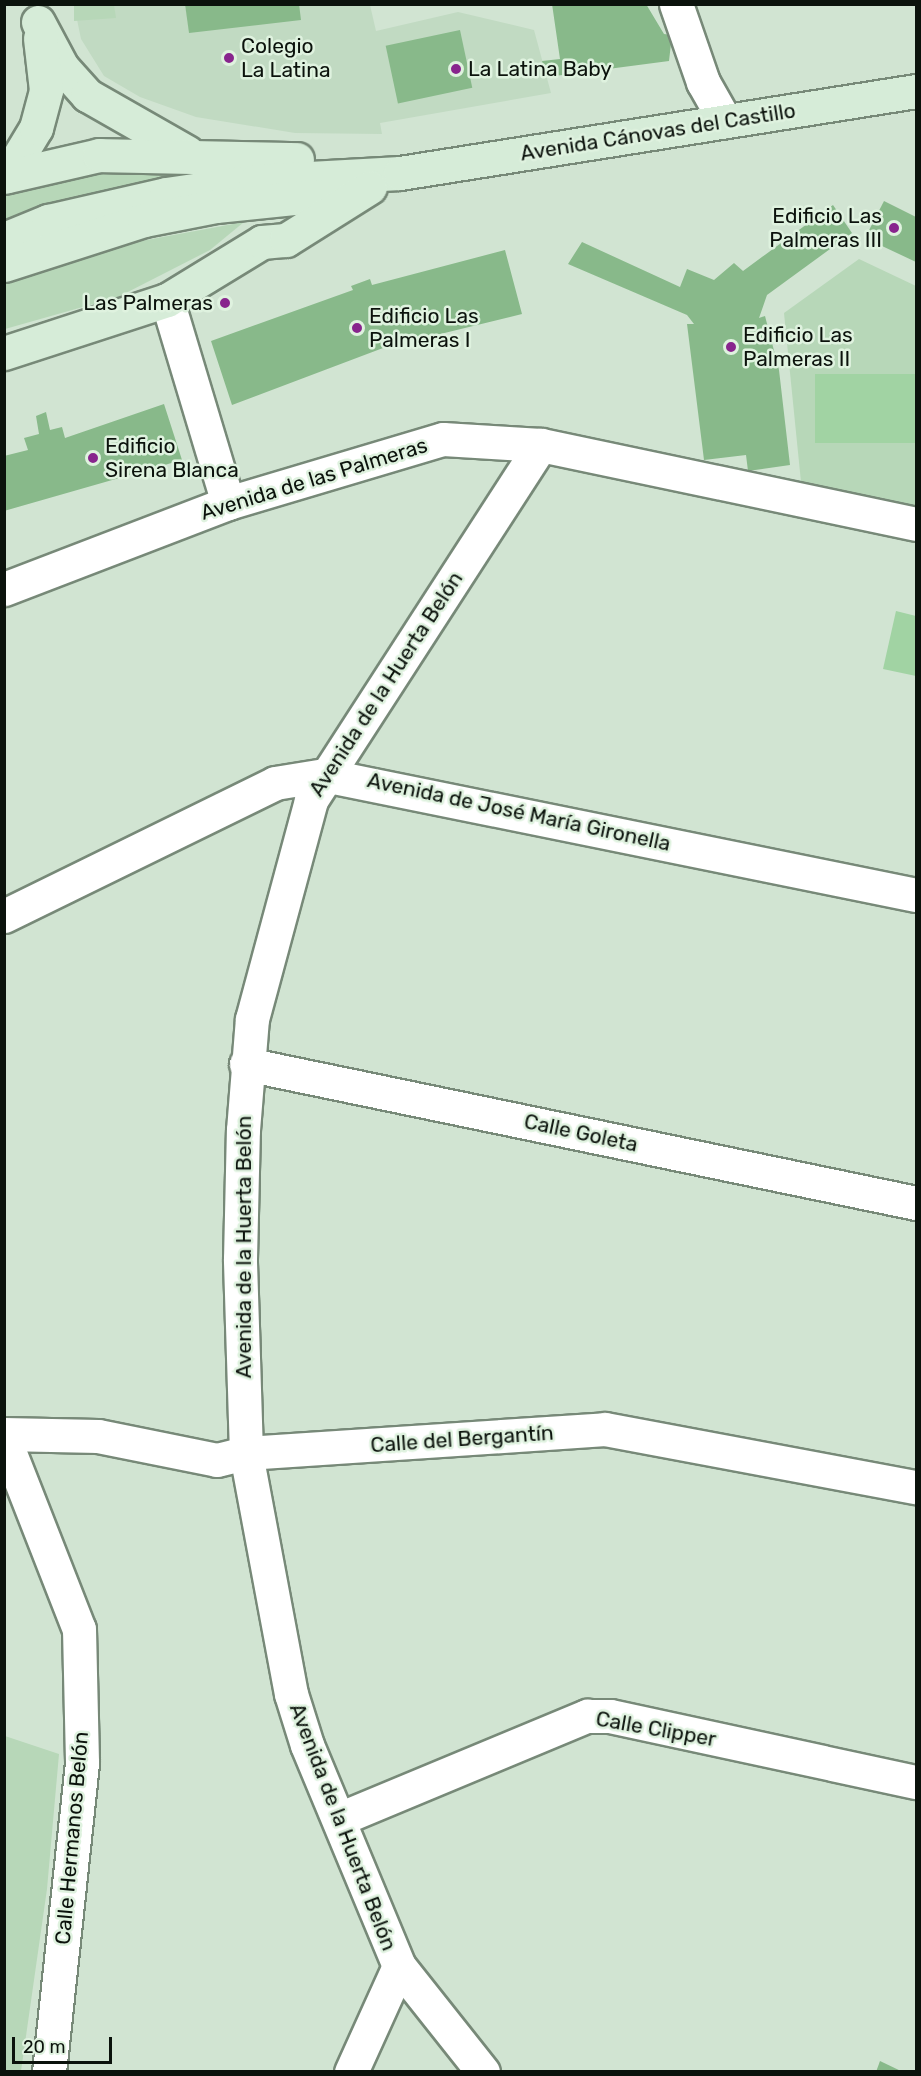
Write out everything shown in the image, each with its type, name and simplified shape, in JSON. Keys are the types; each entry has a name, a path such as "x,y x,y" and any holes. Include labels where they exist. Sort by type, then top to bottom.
{"main road":[{"path":"38,13 62,67 87,94 194,156"},
{"path":"6,176 36,128 46,90 38,13"},
{"name":"Avenida Cánovas del Castillo","path":"4,266 144,220 216,206 261,192 400,173 916,91"},
{"path":"6,176 99,155 299,159 369,153 400,173"},
{"path":"230,157 261,192 262,242"},
{"name":"Avenida Cánovas del Castillo","path":"4,239 48,221 166,194 370,188 400,173"},
{"path":"4,353 167,300 262,242 286,240 370,188"}],"street":[{"path":"676,4 703,82 725,121"},
{"path":"167,300 228,503"},
{"name":"Avenida de las Palmeras","path":"4,589 228,503 443,439 541,445 916,524"},
{"name":"Avenida de la Huerta Belón","path":"483,2072 399,1966 291,1694 246,1453 240,1259 246,1064 277,916 311,800 324,775 541,445"},
{"name":"Avenida de José María Gironella","path":"4,916 275,783 324,775 916,895"},
{"name":"Calle Goleta","path":"246,1064 916,1203"},
{"name":"Calle del Bergantín","path":"4,1436 98,1436 217,1460 246,1453 605,1429 916,1487"},
{"name":"Calle Hermanos Belón","path":"4,1436 79,1629 82,1763 49,2072"},
{"name":"Calle Clipper","path":"339,1819 587,1716 610,1716 916,1782"},
{"path":"351,2072 399,1966"}],"shaded area":[{"name":"Colegio La Latina","path":"74,5 370,5 376,31 458,12 534,30 551,93 380,123 382,134 295,133 196,117 140,97 104,76 81,39"},
{"path":"74,5 114,5 116,18 74,21"},
{"path":"88,166 183,169 189,175 5,226 4,189"},
{"path":"244,222 210,250 118,297 5,329 5,280 103,248"},
{"path":"859,259 916,286 916,506 801,482 784,313"},
{"path":"815,374 916,374 916,443 815,443"},
{"path":"896,611 916,616 916,676 883,669"},
{"path":"5,1736 59,1754 47,1889 21,2071 5,2071"}],"building":[{"path":"185,4 299,4 301,20 189,33"},
{"path":"552,4 646,4 664,34 672,35 669,61 547,77 542,61 560,59"},
{"path":"460,30 472,88 398,104 386,46"},
{"name":"Edificio Las Palmeras III","path":"884,201 916,217 916,262 865,238"},
{"name":"Edificio Las Palmeras II","path":"833,205 852,233 767,295 759,318 765,316 779,370 790,465 748,471 746,455 704,460 687,324 694,324 687,315 568,264 582,242 680,287 687,269 714,280 734,263 743,271"},
{"name":"Edificio Las Palmeras I","path":"505,250 522,314 383,348 232,405 211,341 353,290 351,286 370,279 372,285"},
{"name":"Edificio Sirena Blanca","path":"164,404 182,460 4,511 4,456 28,450 24,438 39,434 36,416 46,412 50,430 62,427 65,438"},
{"path":"880,2061 903,2072 876,2072"}],"place":[{"name":"Colegio La Latina","path":"229,58"},
{"name":"La Latina Baby","path":"456,69"},
{"name":"Edificio Las Palmeras III","path":"894,228"},
{"name":"Las Palmeras","path":"225,303"},
{"name":"Edificio Las Palmeras I","path":"357,328"},
{"name":"Edificio Las Palmeras II","path":"731,347"},
{"name":"Edificio Sirena Blanca","path":"93,458"}]}
